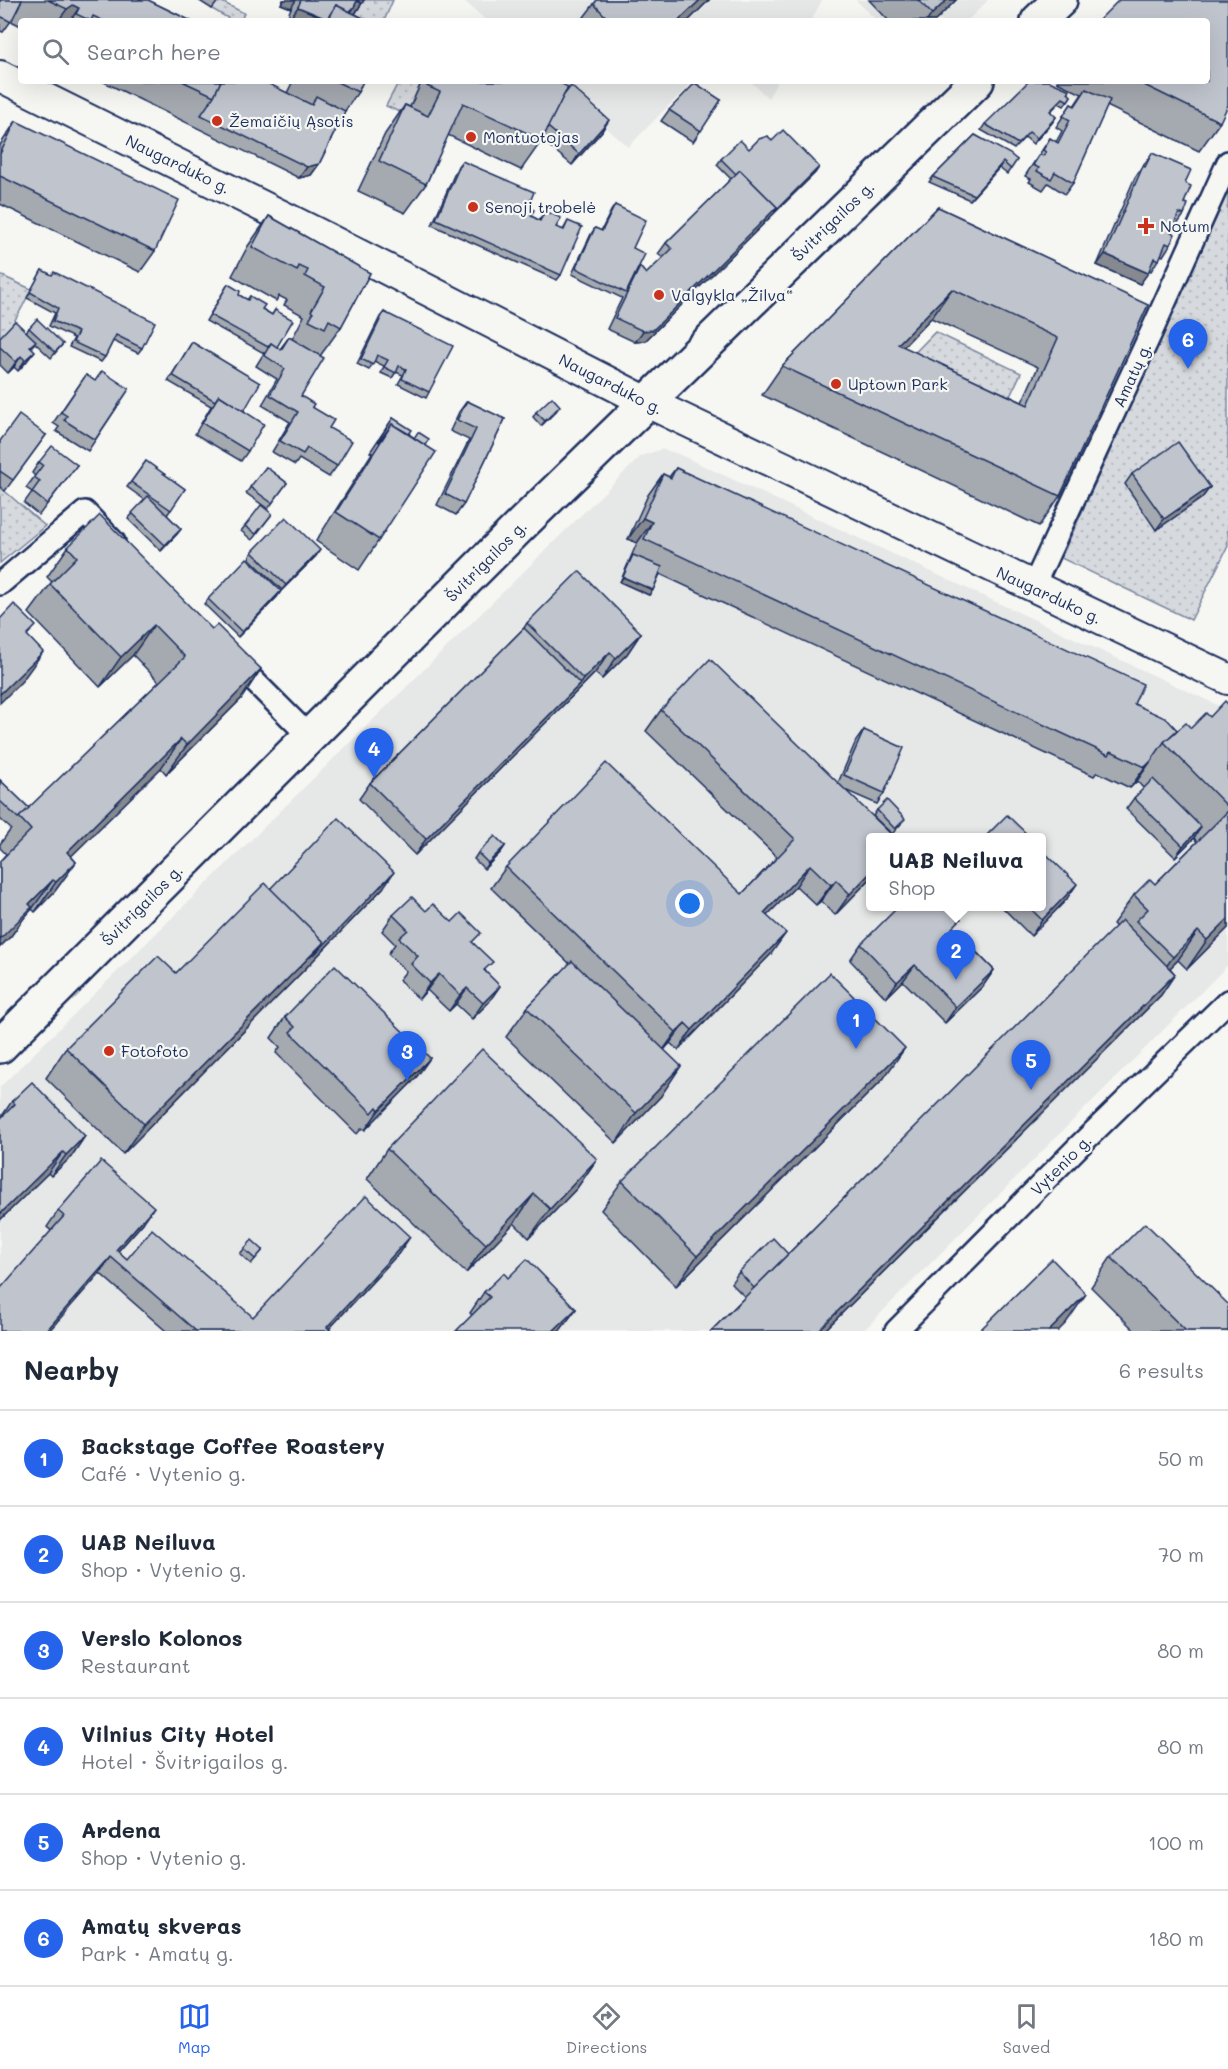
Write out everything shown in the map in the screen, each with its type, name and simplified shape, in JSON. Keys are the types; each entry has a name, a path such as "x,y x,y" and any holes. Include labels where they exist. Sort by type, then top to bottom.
{"main road":[{"path":"1041,18 1060,0"},
{"name":"Naugarduko g.","path":"0,76 316,233 647,402 1228,679"},
{"name":"Švitrigailos g.","path":"0,1046 647,402 974,84"}],"street":[{"name":"Amatų g.","path":"1033,587 1228,162"},
{"path":"0,584 84,512 126,554"},
{"path":"218,646 310,737"},
{"name":"Vytenio g.","path":"896,1331 1080,1145 1228,1001"}],"shaded area":[{"path":"218,0 244,13 242,18 228,18 212,9"},
{"path":"351,0 393,0 385,18 349,18"},
{"path":"463,0 822,0 813,18 484,18"},
{"path":"856,0 988,0 970,18 874,18"},
{"path":"397,84 421,84 406,115 386,106"},
{"path":"557,84 690,84 628,147"},
{"path":"753,84 776,84 768,98"},
{"path":"1228,192 1228,546 1191,620 1061,558"},
{"path":"0,275 31,289 18,316 0,340"},
{"path":"935,332 1021,373 1000,417 899,369"},
{"path":"662,449 678,454 1228,710 1228,965 863,1331 0,1331 0,1087 641,456"},
{"path":"0,487 45,526 0,563"}],"building":[{"path":"0,0 22,0 11,22 0,16"},
{"path":"48,0 148,0 185,18 97,18 93,16 85,18 76,14 79,8 73,5 67,9"},
{"path":"301,0 364,0 362,3 357,1 350,12 336,5 328,18 298,7"},
{"path":"597,0 700,0 681,18 607,18 594,4"},
{"path":"918,0 947,0 932,14"},
{"path":"1119,0 1228,0 1228,105 1220,122 1142,84 1210,84 1210,18 1101,18"},
{"path":"336,5 363,18 330,18"},
{"path":"188,84 220,84 214,96"},
{"path":"220,84 269,84 312,105 316,96 345,111 319,164 307,167 201,115"},
{"path":"341,84 362,84 358,92"},
{"path":"428,84 562,84 568,87 542,140 463,103 426,184 379,161 405,105 428,116 440,92 427,86"},
{"path":"694,84 721,100 701,131 669,110"},
{"path":"1026,84 1056,84 1070,90 1068,93 1071,96 1068,101 1063,98 1050,111 1056,117 1037,138 1029,132 1018,144 985,124"},
{"path":"571,86 609,120 579,154 548,127"},
{"path":"1086,89 1110,100 1073,183 1055,172 1051,179 1037,171 1039,168 1033,165 1040,154 1043,156 1046,152 1043,150 1050,138 1058,143 1070,120 1063,116 1071,104 1075,106"},
{"path":"16,121 179,200 155,251 0,176 0,154"},
{"path":"783,130 819,167 774,212 777,207 740,170 736,174 721,159 740,140 749,149 759,139 768,136 772,141"},
{"path":"975,135 1017,160 1011,169 1003,162 974,195 933,177"},
{"path":"1152,153 1191,170 1185,183 1191,186 1184,203 1188,204 1184,215 1179,213 1171,232 1175,234 1170,245 1166,243 1159,260 1154,258 1148,273 1105,254 1143,166 1145,167"},
{"path":"462,161 534,192 528,207 534,210 531,216 540,221 545,211 561,218 556,227 564,230 568,221 582,227 561,275 436,219"},
{"path":"740,170 777,207 653,330 643,331 615,318 640,267 646,274 672,249 666,243"},
{"path":"615,205 646,220 633,248 645,254 626,293 576,268 595,228 602,231"},
{"name":"Uptown Park","path":"938,207 1148,305 1060,496 782,366","holes":["952,289 1058,338 1028,405 898,344"]},
{"path":"269,216 370,273 341,327 329,320 325,328 309,320 313,313 311,311 325,287 305,276 308,270 299,266 297,271 252,247"},
{"path":"42,270 52,275 54,272 155,322 142,348 116,335 105,357 73,342 78,332 53,321 58,308 30,292"},
{"path":"228,284 240,291 239,295 248,300 250,296 265,305 262,309 272,315 275,310 293,320 277,347 271,343 268,347 210,315"},
{"path":"384,312 453,346 429,392 402,379 406,369 399,366 396,373 384,367 388,360 377,355 373,365 361,359"},
{"path":"37,319 63,344 55,352 29,328"},
{"path":"15,321 36,341 30,346 35,351 25,360 21,356 16,362 0,347 0,337"},
{"path":"289,337 324,358 301,396 314,404 312,407 334,420 329,428 352,441 337,466 307,448 303,454 280,441 298,412 270,395 285,369 264,355 271,343 281,350"},
{"path":"192,342 260,383 244,411 219,395 215,401 172,375"},
{"path":"102,371 129,389 95,440 64,420 67,416 61,412 86,375 95,381"},
{"path":"219,395 264,424 248,451 202,423"},
{"path":"552,397 560,406 545,421 536,412"},
{"path":"467,401 505,419 464,504 445,494 476,429 457,420"},
{"path":"19,415 46,435 13,480 0,471 0,441"},
{"path":"393,418 412,430 409,434 392,424 379,442 378,441"},
{"path":"392,424 436,452 379,540 336,512"},
{"path":"418,432 429,439 425,445 414,438"},
{"path":"1178,442 1210,487 1164,519 1132,474"},
{"path":"52,446 77,465 47,504 32,492 40,481 34,477 43,465 39,462"},
{"path":"146,461 185,489 171,510 131,482"},
{"path":"266,467 287,483 272,503 250,487"},
{"path":"676,468 1143,684 1134,704 1167,719 1177,730 1164,742 1145,767 1111,751 1109,755 644,539 652,522 643,518 663,474 671,478"},
{"path":"148,496 181,529 165,545 132,513"},
{"path":"261,505 272,514 256,534 245,526"},
{"path":"100,515 212,629 217,625 261,669 187,745 181,739 67,852 76,862 56,882 53,880 29,904 32,907 0,939 0,861 31,830 19,817 185,657 154,625 121,657 50,584 77,557 68,547"},
{"path":"286,517 320,550 286,585 252,552"},
{"path":"633,555 662,567 653,590 623,577"},
{"path":"247,558 281,591 242,632 208,599"},
{"path":"579,571 641,633 616,658 610,652 583,679 527,623"},
{"path":"14,604 36,626 27,635 43,652 0,694 0,619"},
{"path":"524,628 580,684 426,839 370,783"},
{"path":"710,659 890,833 866,833 866,877 850,894 836,880 831,885 810,865 764,913 786,933 692,1030 685,1023 676,1032 506,867 606,763 742,894 795,839 661,710"},
{"path":"1225,701 1228,704 1228,807 1164,742 1186,723 1191,728 1206,713 1210,717"},
{"path":"864,730 904,748 884,793 844,775"},
{"path":"1153,779 1201,827 1183,846 1134,798"},
{"path":"0,780 29,808 18,818 0,801"},
{"path":"887,800 905,819 895,829 877,810"},
{"path":"1228,811 1228,919 1207,940 1198,931 1173,957 1136,921 1148,909 1134,895 1150,879 1155,884"},
{"path":"1007,815 1026,833 989,833"},
{"path":"338,818 394,872 314,955 324,942 270,889"},
{"path":"495,836 505,846 488,863 478,853"},
{"path":"1046,854 1077,884 1042,920 1033,911 1046,911"},
{"path":"265,883 324,942 144,1124 66,1048 158,956 176,973"},
{"path":"412,897 426,911 433,904 452,922 461,913 481,933 472,942 493,962 484,970 500,986 483,1003 467,988 460,995 439,974 430,983 411,964 418,956 399,938 408,930 393,915"},
{"path":"894,911 954,911 961,919 952,928 994,970 956,1007 915,965 897,982 861,944"},
{"path":"1122,920 1175,974 818,1331 711,1331"},
{"path":"572,961 681,1066 636,1113 527,1008"},
{"path":"335,965 430,1058 379,1110 377,1107 372,1113 290,1032 295,1027 285,1017"},
{"path":"830,973 905,1048 697,1256 622,1181"},
{"path":"482,1049 597,1159 550,1209 534,1194 486,1244 387,1149"},
{"path":"32,1082 85,1136 66,1155 63,1152 0,1214 0,1119 15,1104 12,1101"},
{"path":"101,1161 154,1207 116,1250 127,1259 152,1229 253,1317 366,1196 410,1237 327,1327 331,1331 196,1331 111,1257 46,1331 0,1331 0,1289 64,1216 58,1211"},
{"path":"1145,1223 1228,1304 1228,1331 1186,1331 1111,1257"},
{"path":"773,1238 788,1254 754,1288 739,1272"},
{"path":"252,1240 263,1250 255,1259 244,1249"},
{"path":"527,1259 576,1309 553,1331 456,1331 490,1297 484,1292 504,1273 508,1278"},
{"path":"1052,1259 1086,1294 1049,1331 979,1331"}],"place":[{"name":"Žemaičių Ąsotis","path":"217,121"},
{"name":"Montuotojas","path":"471,137"},
{"name":"Senoji trobelė","path":"473,207"},
{"name":"Notum","path":"1146,226"},
{"name":"Valgykla „Žilva“","path":"659,295"},
{"name":"Amatų skveras","path":"1188,369"},
{"name":"Uptown Park","path":"836,384"},
{"name":"Vilnius City Hotel","path":"374,778"},
{"name":"UAB Neiluva","path":"956,980"},
{"name":"Backstage Coffee Roastery","path":"856,1049"},
{"name":"Fotofoto","path":"109,1051"},
{"name":"Verslo Kolonos","path":"407,1081"},
{"name":"Ardena","path":"1031,1090"}]}
